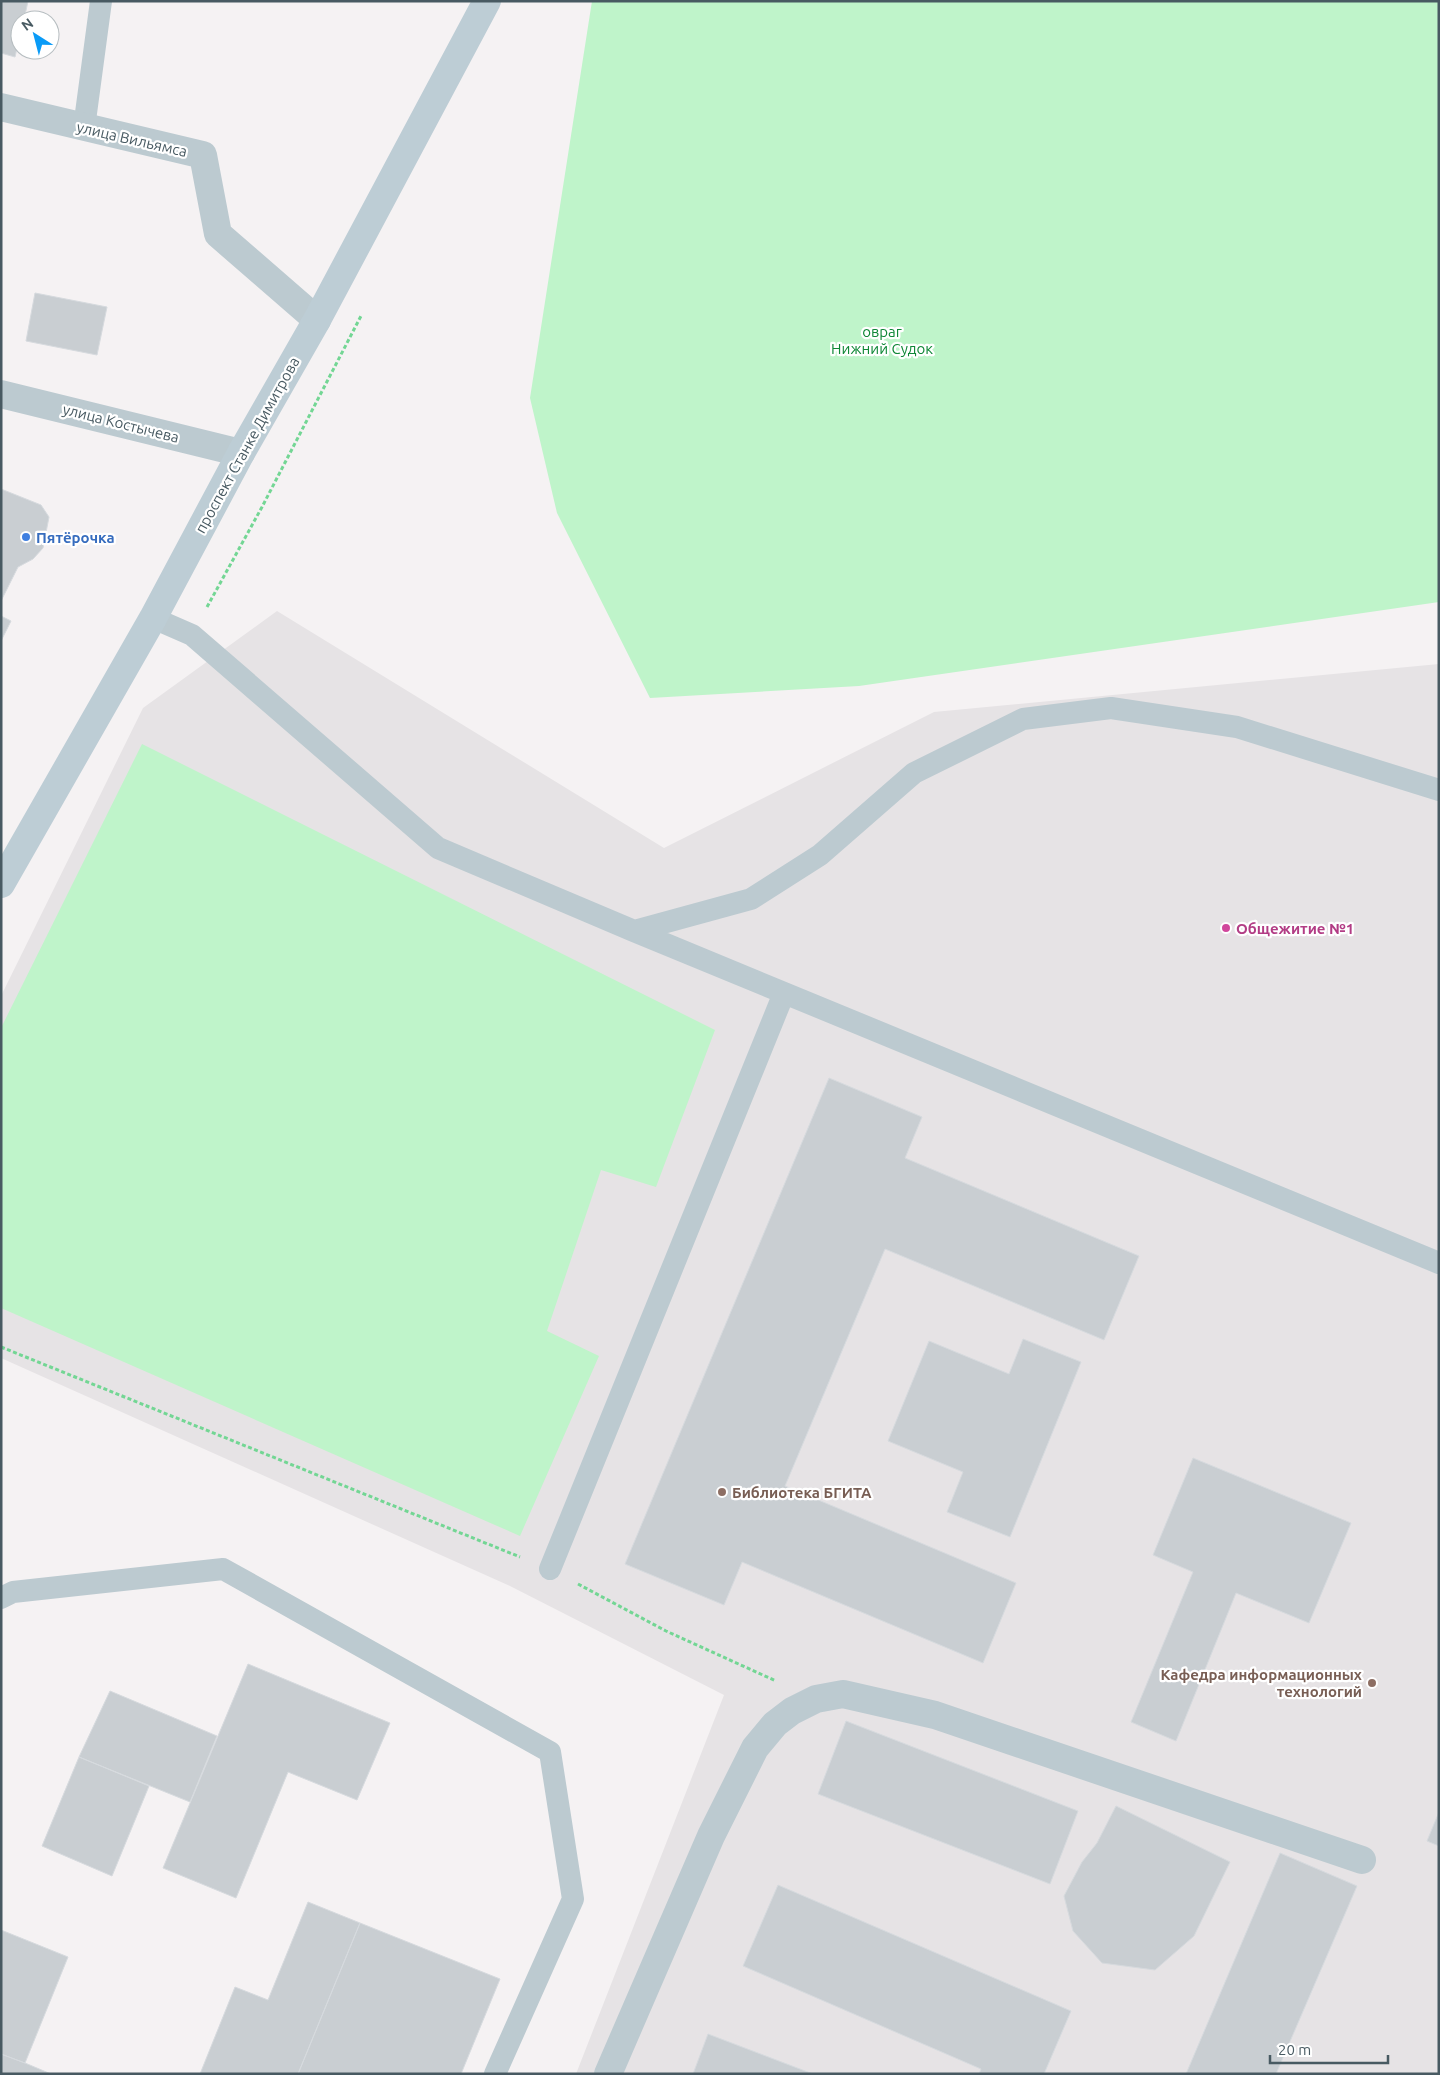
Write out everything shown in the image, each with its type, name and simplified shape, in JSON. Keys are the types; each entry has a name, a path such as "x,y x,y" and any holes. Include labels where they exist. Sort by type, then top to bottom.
{"main road":[{"name":"проспект Станке Димитрова","path":"1,884 153,618 241,453 317,320 487,1"}],"street":[{"name":"улица Вильямса","path":"1,107 203,155 218,234 317,320"},
{"name":"улица Костычева","path":"1,394 241,453"},
{"path":"608,2074 711,1836 755,1748 775,1724 792,1711 816,1699 843,1694 935,1715 1362,1860"}],"lane":[{"path":"84,128 101,1"},
{"path":"153,618 192,636 438,848 634,931 1439,1263"},
{"path":"634,931 751,899 820,855 914,773 1023,719 1111,708 1237,727 1439,790"},
{"path":"550,1569 784,993"},
{"path":"1,1598 13,1592 223,1569 550,1752 573,1899 495,2074"}],"path":[{"path":"1,1347 550,1569 666,1631 816,1699"}],"shaded area":[{"path":"277,611 664,848 934,712 1439,664 1439,2074 576,2074 724,1695 510,1586 1,1358 1,996 143,708"}],"green space":[{"name":"овраг Нижний Судок","path":"592,1 1439,1 1439,602 859,686 650,698 557,513 530,398"},
{"path":"142,744 715,1030 656,1187 601,1170 547,1331 599,1356 520,1536 1,1308 1,1028"}],"building":[{"path":"1,1 28,1 26,10 10,10 10,56 1,53"},
{"path":"35,293 107,307 97,355 26,341"},
{"path":"1,489 41,505 49,517 43,548 33,559 18,567 1,601"},
{"path":"1,616 11,621 1,641"},
{"path":"829,1078 922,1117 905,1158 1139,1256 1104,1340 885,1249 785,1486 1016,1583 983,1663 742,1562 724,1605 625,1564"},
{"path":"1023,1339 1081,1362 1010,1537 947,1512 963,1472 888,1441 929,1341 1009,1374"},
{"path":"1193,1458 1351,1523 1309,1623 1236,1593 1176,1741 1131,1722 1193,1572 1153,1555"},
{"path":"248,1664 390,1723 357,1800 288,1772 236,1898 163,1868"},
{"path":"110,1691 217,1736 190,1802 79,1757"},
{"path":"846,1721 1078,1811 1050,1884 818,1794"},
{"path":"79,1757 149,1786 112,1876 42,1846"},
{"path":"1116,1806 1230,1862 1194,1936 1155,1970 1102,1963 1073,1931 1064,1896 1082,1862 1097,1843"},
{"path":"1439,1812 1439,1846 1427,1841"},
{"path":"1280,1853 1357,1886 1276,2074 1186,2074"},
{"path":"778,1885 1071,2011 1044,2074 979,2074 981,2069 743,1966"},
{"path":"308,1902 360,1923 298,2074 200,2074 235,1987 268,2000"},
{"path":"360,1923 500,1979 461,2074 298,2074"},
{"path":"1,1930 68,1957 25,2063 1,2054"},
{"path":"708,2034 813,2074 693,2074"},
{"path":"1,2054 25,2063 51,2074 1,2074"}],"place":[{"name":"Пятёрочка","path":"26,537"},
{"name":"Общежитие №1","path":"1226,928"},
{"name":"Библиотека БГИТА","path":"722,1492"},
{"name":"Кафедра информационных технологий","path":"1372,1683"}]}
